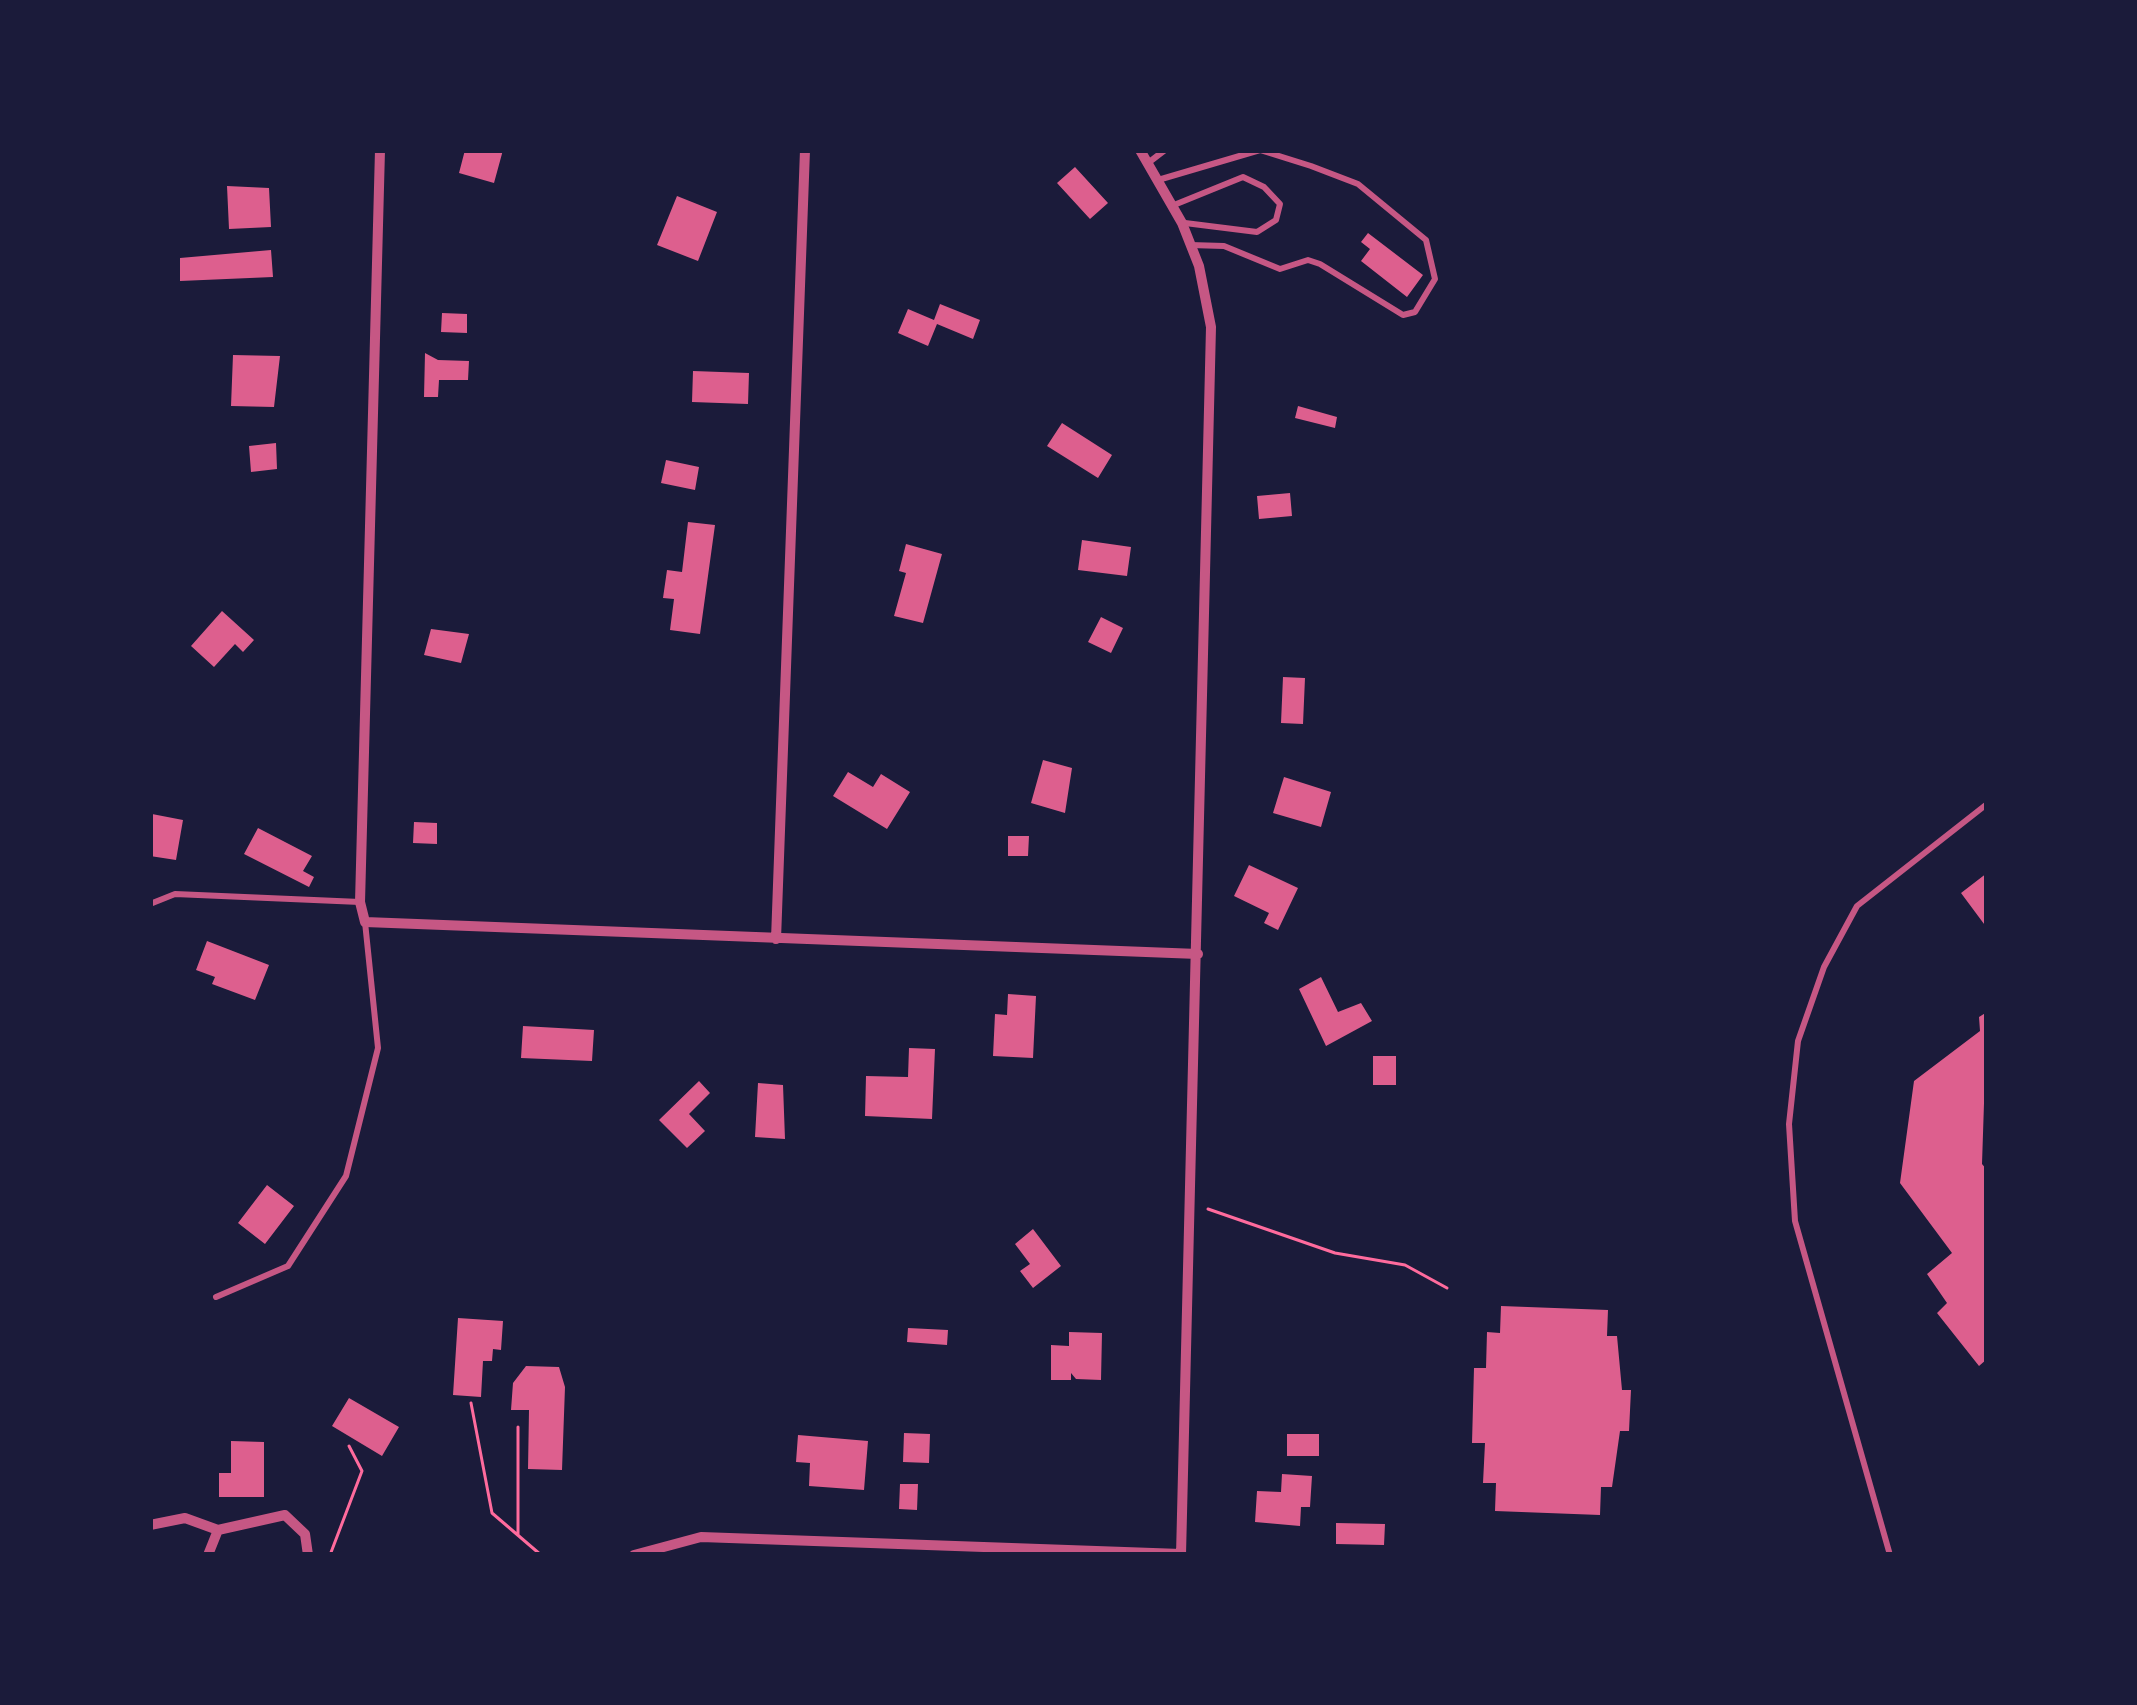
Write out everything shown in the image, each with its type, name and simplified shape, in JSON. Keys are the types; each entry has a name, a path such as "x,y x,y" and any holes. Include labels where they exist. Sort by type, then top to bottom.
{"street":[{"path":"380,150 360,902 365,922 1198,954"},
{"path":"776,939 805,150"},
{"path":"634,1555 701,1537 1181,1554 1211,327 1183,223 1140,150"},
{"path":"150,1525 184,1518 218,1530 286,1515 304,1534 308,1555"},
{"path":"208,1555 218,1530"}],"lane":[{"path":"1148,163 1165,150"},
{"path":"1158,180 1260,150 1311,166 1358,184 1426,240 1435,279 1415,312 1403,315 1319,263 1308,260 1280,269 1224,246 1190,245"},
{"path":"1174,205 1243,177 1264,187 1280,204 1276,220 1257,232 1213,223 1183,223"},
{"path":"1890,1555 1795,1221 1789,1124 1798,1041 1824,967 1857,906 1987,804"},
{"path":"150,904 175,894 360,902"},
{"path":"216,1297 288,1266 346,1176 378,1048 365,922"}],"path":[{"path":"1192,1208 1220,1210 1265,1232 1335,1253 1405,1265 1448,1288"},
{"path":"471,1402 492,1513 541,1555"},
{"path":"518,1427 518,1537"},
{"path":"329,1555 362,1471 349,1446"}],"building":[{"path":"465,150 503,150 494,183 459,173"},
{"path":"1075,167 1108,203 1090,219 1057,183"},
{"path":"227,186 269,188 271,227 229,229"},
{"path":"677,196 717,212 698,261 657,245"},
{"path":"1368,233 1423,275 1407,297 1361,261 1370,249 1361,242"},
{"path":"271,250 273,277 180,281 180,258"},
{"path":"940,304 980,320 973,339 937,324 928,346 898,333 908,309 934,320"},
{"path":"442,313 467,314 467,333 441,332"},
{"path":"425,353 438,360 469,361 468,380 439,380 438,397 424,397"},
{"path":"233,355 280,356 274,407 231,406"},
{"path":"693,371 749,373 748,404 692,402"},
{"path":"1298,406 1337,417 1335,428 1295,418"},
{"path":"1062,423 1112,455 1098,478 1047,446"},
{"path":"276,443 277,469 251,472 249,446"},
{"path":"666,460 699,467 695,490 661,483"},
{"path":"1290,493 1292,516 1259,519 1257,496"},
{"path":"688,522 715,525 700,634 670,630 674,599 663,598 667,570 682,572"},
{"path":"1082,540 1131,547 1127,576 1078,570"},
{"path":"906,544 942,554 923,623 894,616 906,573 899,571"},
{"path":"222,611 254,640 243,652 235,644 214,667 191,646"},
{"path":"1101,617 1123,628 1111,653 1088,642"},
{"path":"431,629 469,634 461,663 424,655"},
{"path":"1283,677 1305,678 1303,724 1281,723"},
{"path":"1043,760 1072,768 1065,813 1031,803"},
{"path":"848,772 873,787 881,774 910,792 887,829 833,796"},
{"path":"1284,777 1331,792 1321,827 1273,813"},
{"path":"152,814 183,820 176,860 150,856"},
{"path":"414,822 437,823 437,844 413,843"},
{"path":"258,828 312,856 303,871 314,877 309,887 244,854"},
{"path":"1008,836 1029,836 1028,856 1008,856"},
{"path":"1249,865 1298,888 1278,930 1264,923 1269,913 1234,896"},
{"path":"1987,873 1987,928 1961,893"},
{"path":"207,941 269,965 255,1000 212,984 215,977 196,970"},
{"path":"1321,977 1338,1012 1361,1003 1372,1021 1326,1046 1299,989"},
{"path":"1008,994 1036,996 1033,1058 993,1056 995,1014 1007,1015"},
{"path":"1987,1012 1982,1164 1987,1170 1987,1359 1979,1366 1937,1313 1947,1303 1927,1274 1952,1253 1900,1183 1914,1081 1980,1031 1979,1017"},
{"path":"523,1026 594,1030 592,1061 521,1058"},
{"path":"909,1048 935,1049 932,1119 865,1116 866,1076 908,1077"},
{"path":"1373,1056 1396,1056 1396,1085 1373,1085"},
{"path":"699,1081 710,1093 689,1114 705,1131 687,1148 659,1120"},
{"path":"758,1083 783,1085 785,1139 755,1137"},
{"path":"267,1185 294,1206 265,1244 238,1223"},
{"path":"1033,1229 1061,1266 1033,1288 1020,1271 1030,1264 1015,1244"},
{"path":"1501,1306 1608,1310 1607,1336 1617,1336 1622,1390 1631,1390 1629,1431 1620,1431 1612,1487 1601,1487 1600,1515 1495,1511 1496,1483 1483,1483 1485,1443 1472,1443 1474,1368 1486,1368 1487,1332 1500,1333"},
{"path":"458,1318 503,1321 501,1350 493,1349 492,1361 483,1361 481,1397 453,1395"},
{"path":"908,1328 948,1330 947,1345 907,1342"},
{"path":"1069,1332 1102,1333 1101,1380 1076,1379 1071,1373 1071,1380 1051,1380 1051,1345 1069,1346"},
{"path":"526,1366 559,1367 565,1387 562,1470 528,1469 529,1410 511,1410 513,1383"},
{"path":"349,1398 399,1427 382,1456 332,1426"},
{"path":"904,1433 930,1434 929,1463 903,1462"},
{"path":"1287,1434 1319,1434 1319,1456 1287,1456"},
{"path":"798,1435 868,1441 864,1490 809,1486 810,1463 796,1462"},
{"path":"231,1441 264,1442 264,1497 219,1497 219,1473 231,1473"},
{"path":"1282,1474 1312,1476 1310,1507 1301,1507 1300,1526 1255,1522 1257,1491 1281,1492"},
{"path":"900,1484 918,1484 917,1510 899,1509"},
{"path":"1336,1523 1385,1524 1384,1545 1336,1544"}]}
